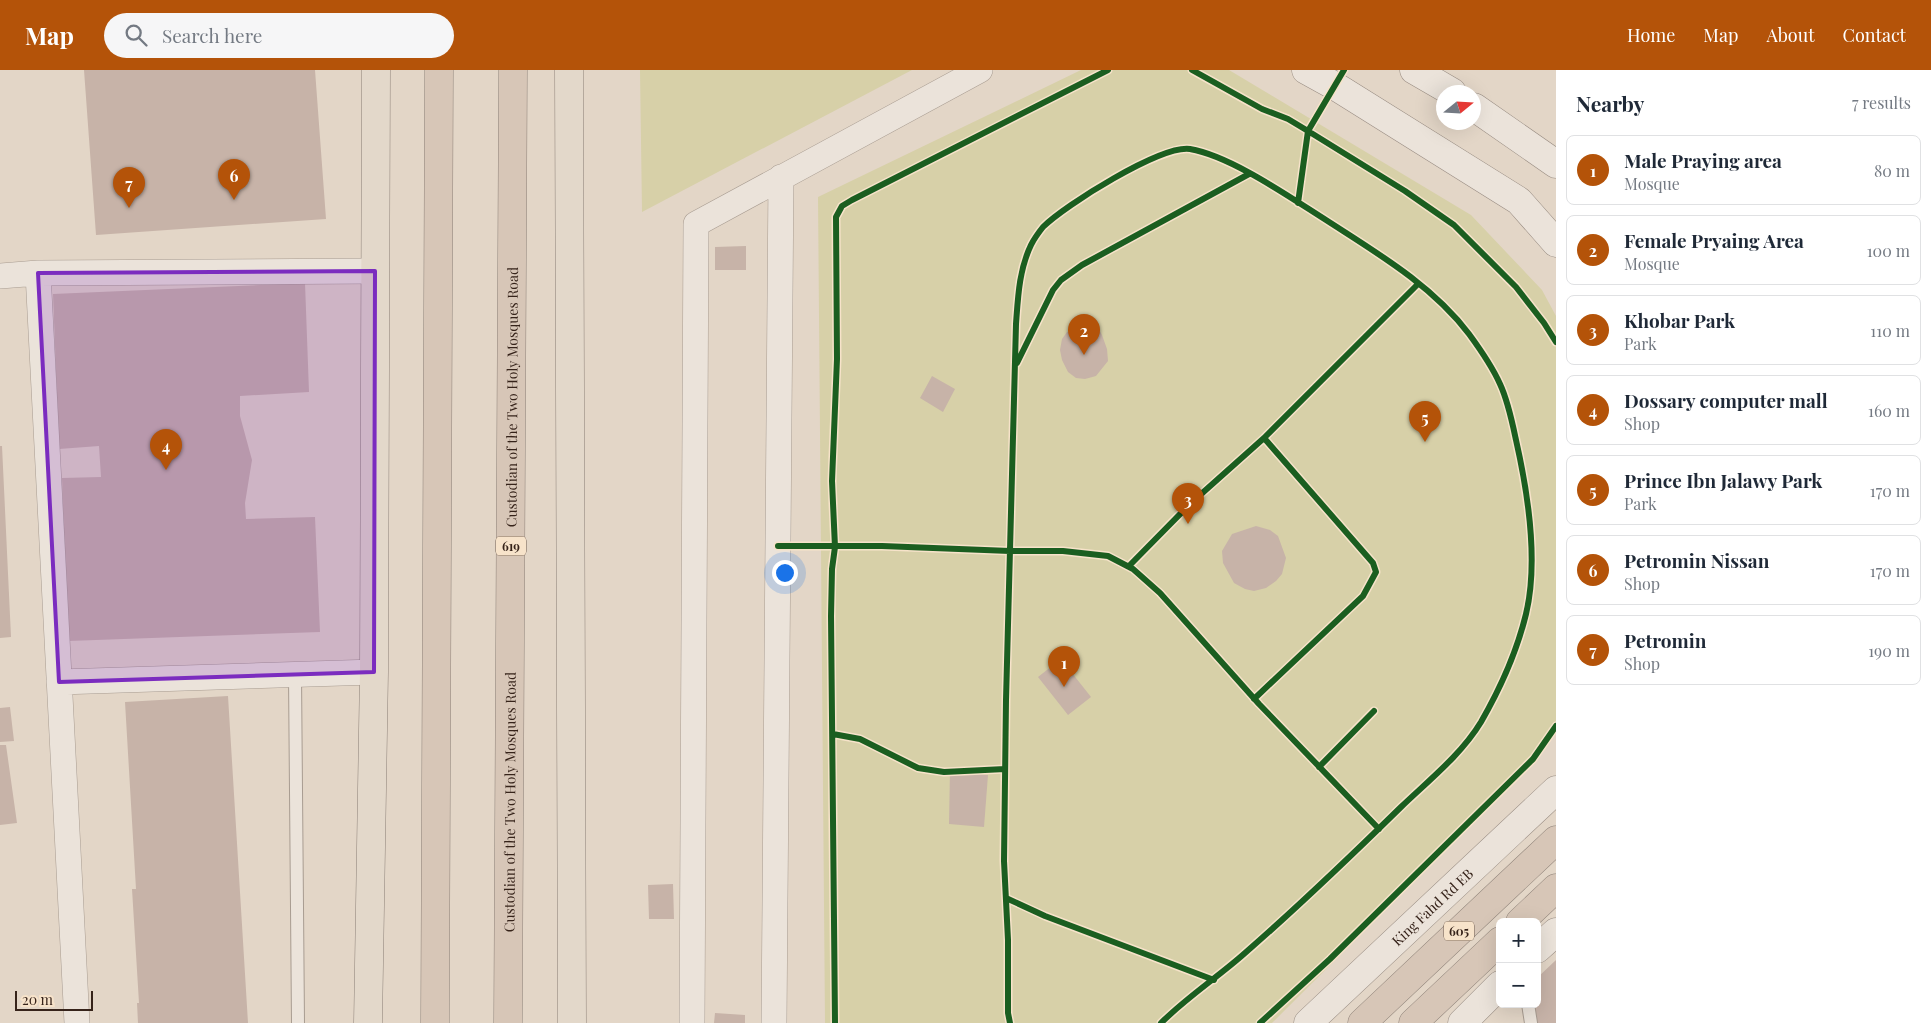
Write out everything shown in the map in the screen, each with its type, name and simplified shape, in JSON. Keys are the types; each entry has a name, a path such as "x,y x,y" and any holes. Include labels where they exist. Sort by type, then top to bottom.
{"highway":[{"path":"435,1023 439,70"},
{"name":"Custodian of the Two Holy Mosques Road","path":"508,1023 513,70"},
{"name":"605","path":"1362,1023 1556,840"},
{"path":"1524,918 1556,888"},
{"name":"605","path":"1413,1023 1496,945"}],"main road":[{"path":"368,1023 374,672 376,70"},
{"path":"569,70 572,1023"},
{"path":"1306,70 1335,86 1519,201 1556,243"},
{"path":"1414,70 1440,85"},
{"path":"1481,110 1556,150"},
{"path":"1481,111 1556,164"},
{"path":"1500,841 1556,772"},
{"name":"King Fahd Rd EB","path":"1308,1023 1556,790"},
{"path":"1541,945 1556,932"},
{"path":"1462,1023 1496,989"}],"street":[{"path":"692,1023 696,224 980,70"},
{"path":"774,1023 781,177"},
{"path":"0,276 375,271"},
{"path":"38,274 78,1023"},
{"path":"59,682 374,672"}],"lane":[{"path":"295,675 298,1023"},
{"path":"1529,1008 1531,1023"}],"highlighted area":[{"path":"375,271 374,672 59,682 38,273"}],"shaded area":[{"path":"640,70 912,70 642,212"},
{"path":"1081,70 1229,70 1471,215 1542,290 1556,316 1556,732 1538,758 1272,1023 825,1023 818,197"}],"building":[{"path":"84,70 315,70 326,219 96,235"},
{"path":"746,246 746,270 715,270 715,247"},
{"path":"305,283 309,392 240,396 240,416 252,460 245,503 246,519 315,517 320,632 68,641 62,478 101,477 99,446 59,449 53,294"},
{"path":"1090,325 1098,328 1102,335 1107,349 1108,361 1096,376 1085,379 1076,378 1068,372 1062,360 1060,350 1062,339 1067,332"},
{"path":"932,376 955,389 943,412 920,398"},
{"path":"0,446 2,446 11,637 0,638"},
{"path":"1256,526 1270,530 1278,536 1286,558 1282,574 1276,581 1266,588 1254,591 1234,583 1223,563 1222,551 1232,534"},
{"path":"1061,659 1091,697 1068,715 1038,677"},
{"path":"228,696 248,1023 138,1023 137,1003 139,1003 132,889 136,889 125,702"},
{"path":"10,707 14,741 0,742 0,708"},
{"path":"0,745 6,745 17,823 0,825"},
{"path":"950,770 988,775 984,827 949,824"},
{"path":"673,884 674,919 649,919 648,885"},
{"path":"1556,960 1556,1023 1535,1023 1532,1008 1541,1008 1541,974"},
{"path":"715,1013 745,1015 745,1023 714,1023"}],"cycle path":[{"path":"835,1023 831,616 832,569 835,547 832,481 837,359 836,217 842,206 852,200 1108,70"},
{"path":"1192,70 1262,109 1288,119 1405,191 1454,225 1516,287 1556,342"},
{"path":"1298,203 1308,131 1344,70"},
{"path":"1010,1023 1008,1013 1008,940 1004,861 1006,700 1016,324 1018,294 1024,264 1032,243 1043,227 1071,205 1114,178 1158,156 1176,150 1190,149 1206,153 1242,169 1365,245 1421,285 1454,316 1469,334 1497,377 1510,411 1528,504 1532,571 1526,614 1513,656 1481,722 1464,746 1285,917 1235,962 1181,1004 1161,1023"},
{"path":"1017,363 1053,290 1061,280 1082,265 1249,174"},
{"path":"1129,566 1190,504 1264,438 1418,284"},
{"path":"1254,699 1363,596 1376,572 1373,563 1264,438"},
{"path":"778,546 882,546 1063,551 1108,556 1133,569 1160,593 1259,704 1379,829"},
{"path":"1319,767 1374,711"},
{"path":"1260,1023 1330,959 1533,759 1556,726"},
{"path":"833,734 860,739 918,768 944,772 1005,769"},
{"path":"1006,898 1045,916 1214,980"}],"place":[{"name":"Petromin Nissan","path":"234,200"},
{"name":"Petromin","path":"129,208"},
{"name":"Female Pryaing Area","path":"1084,355"},
{"name":"Prince Ibn Jalawy Park","path":"1425,442"},
{"name":"Dossary computer mall","path":"166,470"},
{"name":"Khobar Park","path":"1188,524"},
{"name":"Male Praying area","path":"1064,687"}]}
